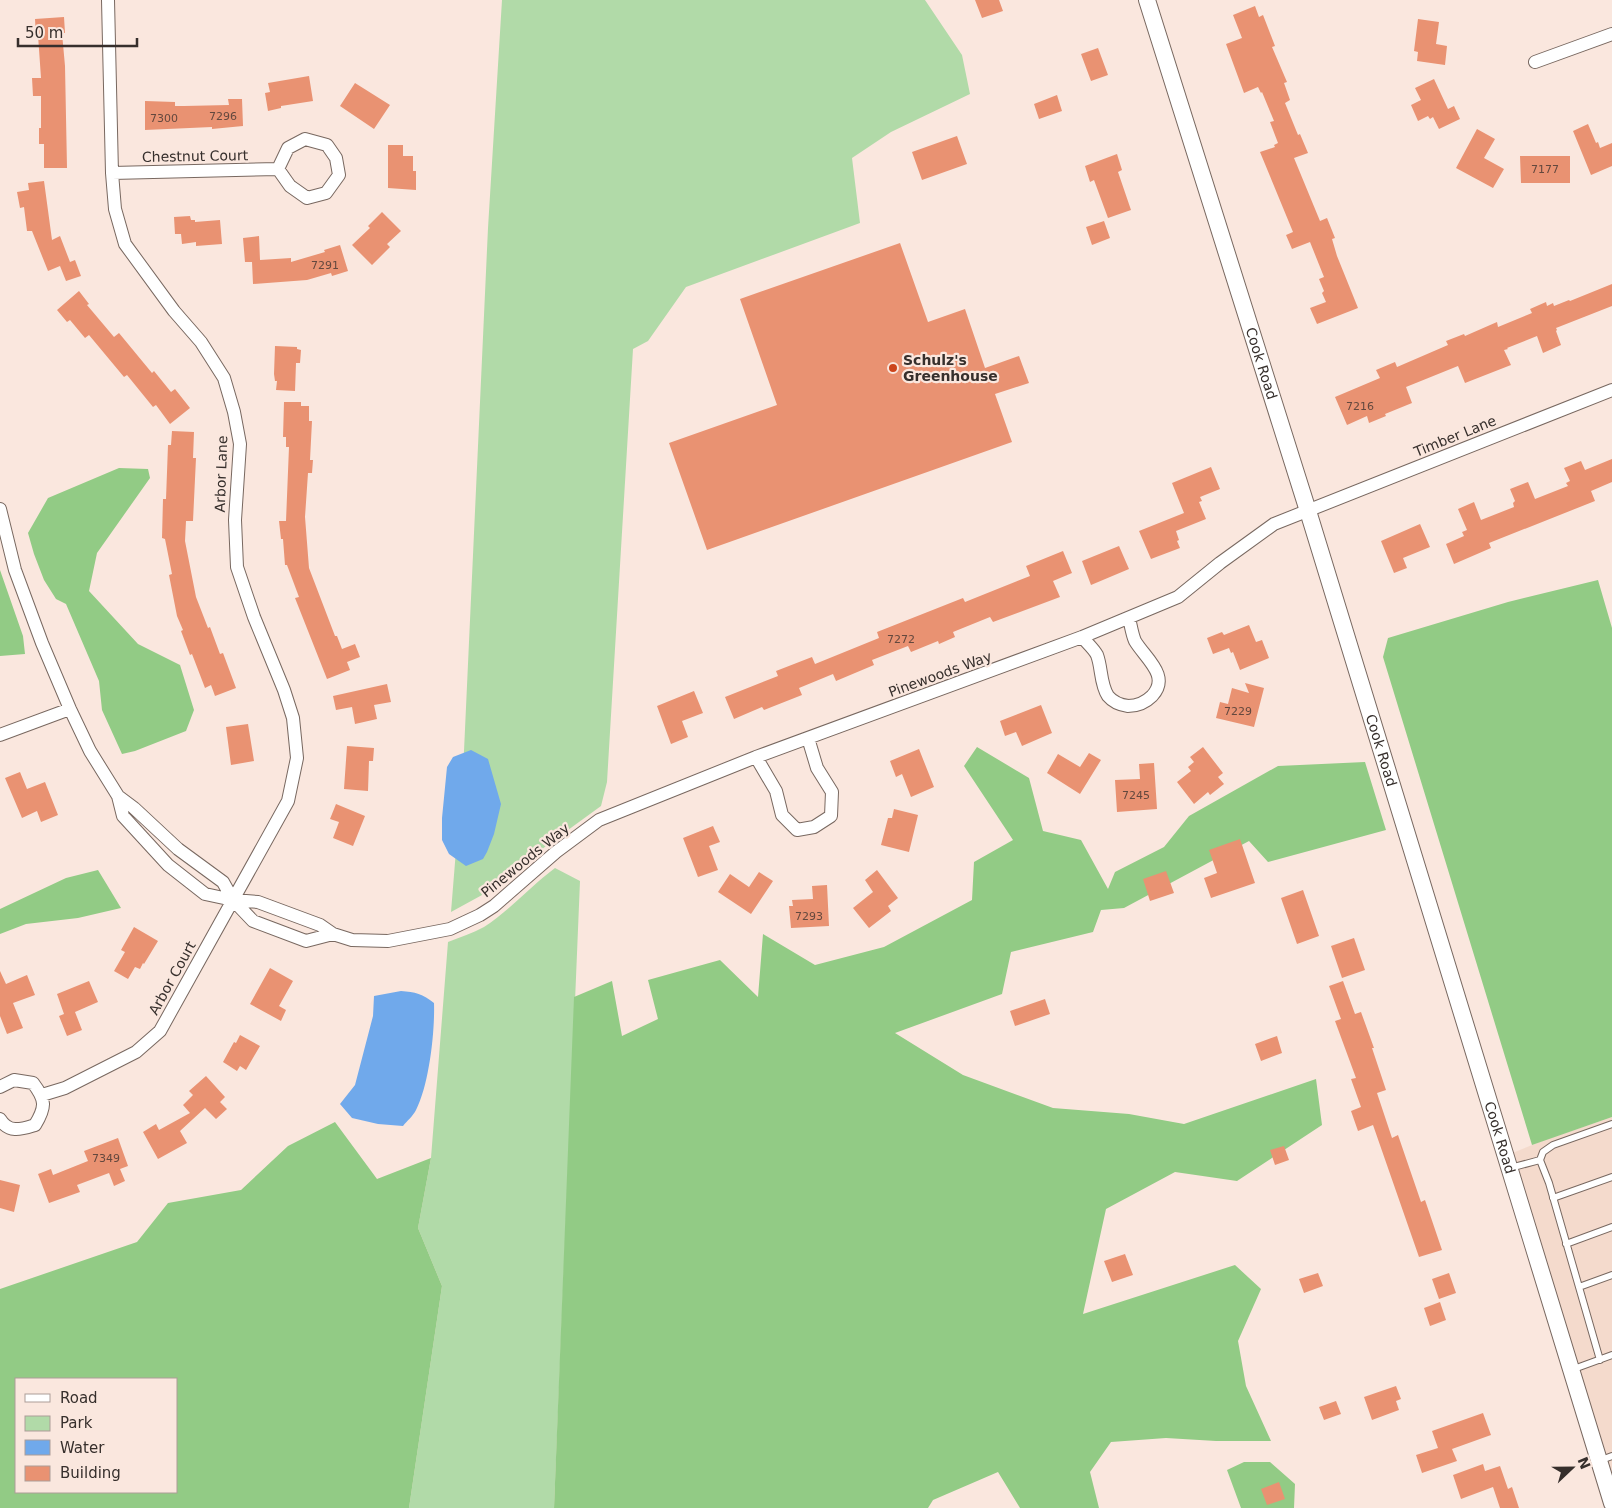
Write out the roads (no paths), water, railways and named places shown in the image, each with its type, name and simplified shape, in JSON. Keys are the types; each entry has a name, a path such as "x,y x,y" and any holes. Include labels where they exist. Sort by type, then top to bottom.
{"street":[{"name":"Arbor Lane","path":"108,0 112,173 115,209 125,244 174,311 201,342 224,378 234,412 240,444 235,520 237,567 293,718 297,758 288,801 233,900"},
{"name":"Cook Road","path":"1147,0 1308,511 1571,1370 1606,1458 1612,1503"},
{"path":"1535,62 1612,34"},
{"path":"305,140 327,145 336,158 338,175 326,194 307,198 290,186 278,169 288,148 305,140"},
{"name":"Chestnut Court","path":"112,173 278,169"},
{"name":"Timber Lane","path":"1308,511 1612,390"},
{"name":"Pinewoods Way","path":"0,509 15,570 42,643 90,751 118,796 123,816 168,865 205,894 233,900 258,902 320,925 333,934 352,940 388,941 450,929 494,906 556,852 599,820 756,757 1082,638 1178,597 1220,563 1274,524 1308,511"},
{"path":"1082,638 1096,653 1102,672 1103,684 1109,697 1120,705 1134,706 1147,700 1157,690 1159,679 1154,665 1134,638 1129,618"},
{"path":"0,736 70,709"},
{"path":"756,757 776,791 782,816 797,830 814,827 832,816 832,792 818,768 808,738"},
{"name":"Pinewoods Way","path":"118,796 134,808 178,850 223,882 233,900 253,922 306,940 333,934"},
{"name":"Arbor Court","path":"42,1095 65,1088 136,1052 160,1031 233,900"},
{"path":"0,1087 14,1080 33,1083 42,1095 44,1112 35,1125 19,1130 3,1124 0,1119"}],"lane":[{"path":"1600,1360 1553,1198 1540,1160 1543,1152 1552,1145 1612,1124"},
{"path":"1509,1168 1523,1166 1540,1160"},
{"path":"1553,1198 1612,1177"},
{"path":"1566,1244 1612,1227"},
{"path":"1579,1287 1612,1275"},
{"path":"1571,1370 1612,1355"}],"water":[{"path":"471,750 488,759 501,804 494,834 487,852 483,859 466,866 449,854 442,840 442,818 447,767 453,757"},
{"path":"401,991 419,994 434,1003 428,1073 421,1099 415,1112 403,1126 378,1124 352,1118 340,1104 355,1085 373,1016 374,996"}],"place":[{"name":"Schulz's Greenhouse","path":"893,368"}]}
